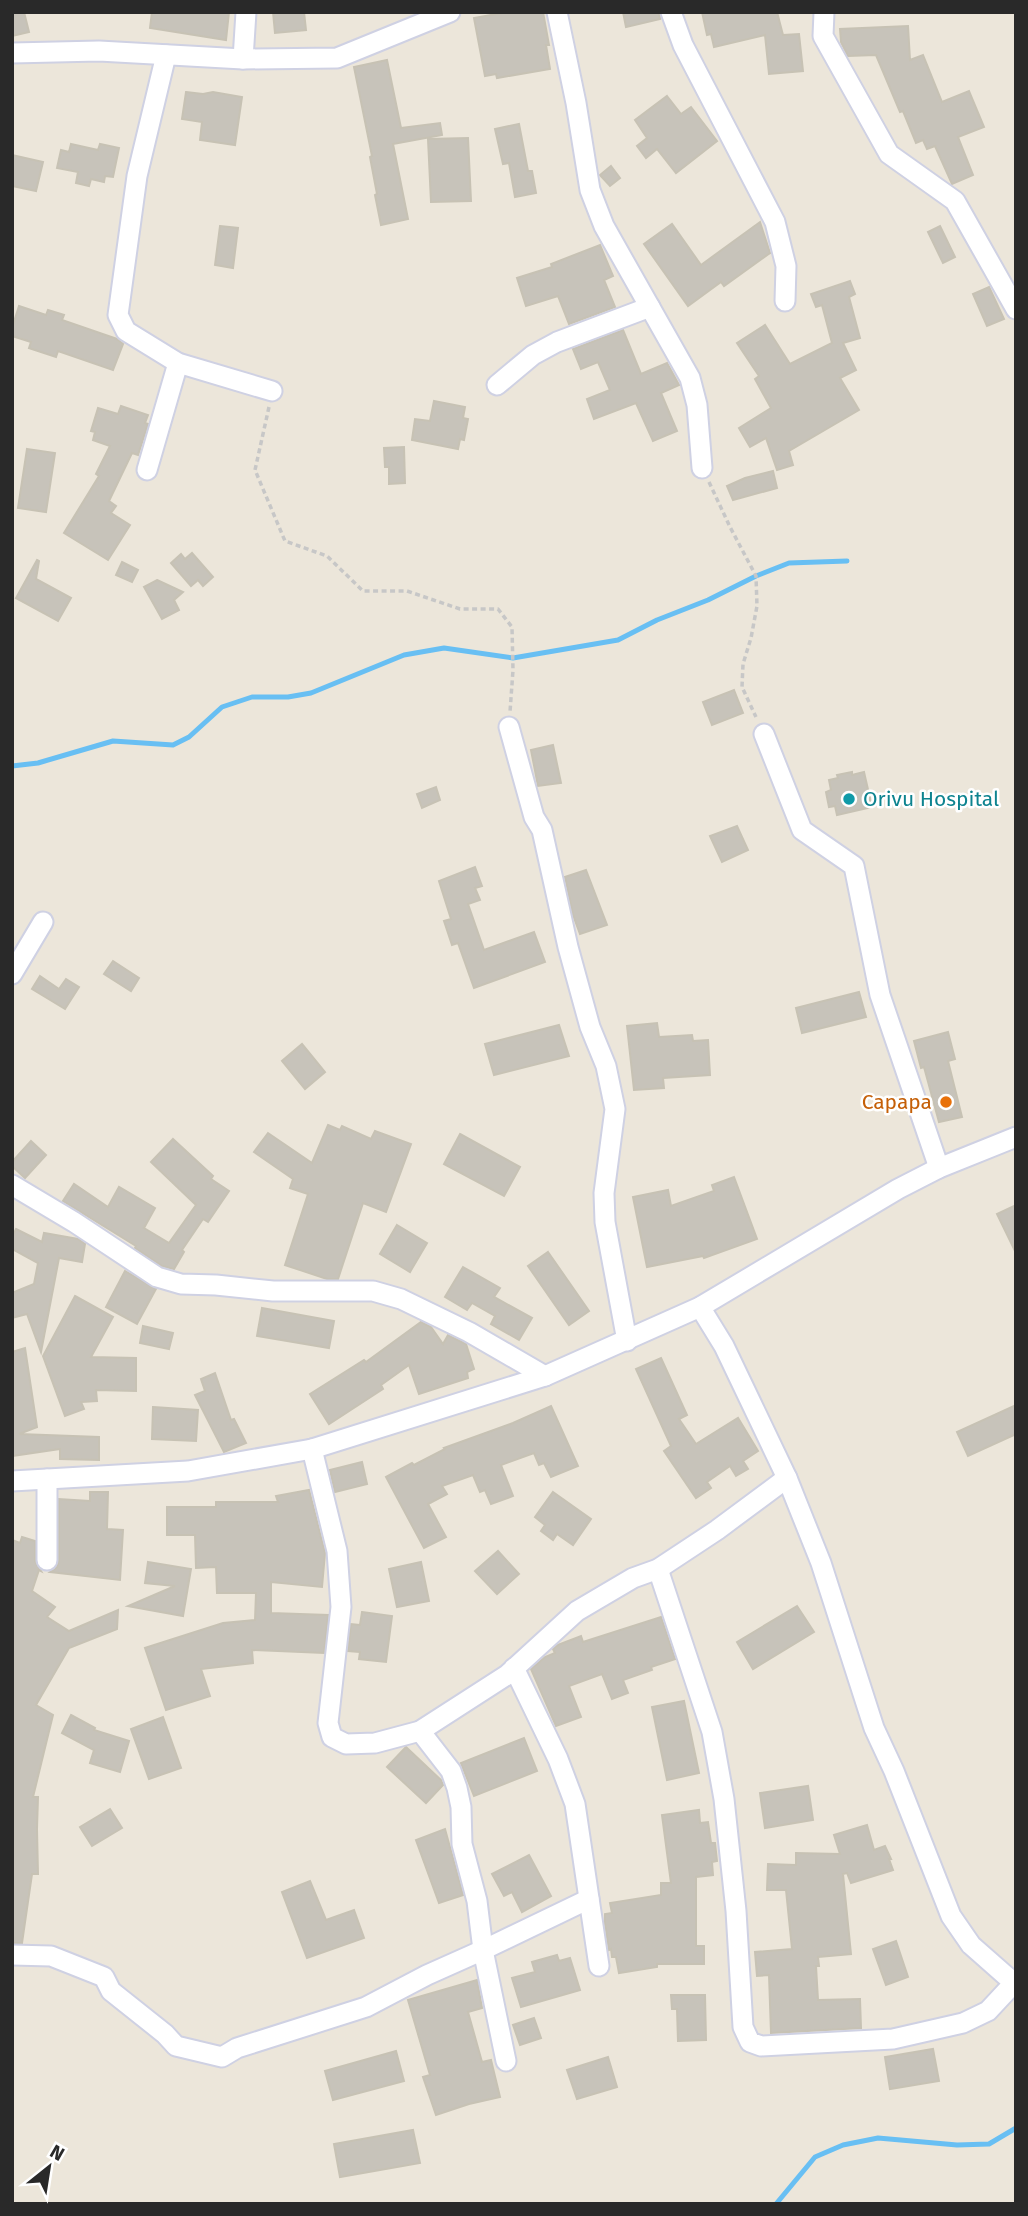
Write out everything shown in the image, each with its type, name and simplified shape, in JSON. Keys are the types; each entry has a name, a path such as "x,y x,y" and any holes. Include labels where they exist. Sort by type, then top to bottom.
{"street":[{"path":"243,59 246,12"},
{"path":"12,53 99,51 243,59 337,58 450,12"},
{"path":"557,12 590,190 604,226 690,378 697,405 702,468"},
{"path":"671,12 682,46 775,222 786,266 785,301"},
{"path":"824,12 823,36 889,154 955,201 1016,309"},
{"path":"166,55 137,176 118,315 126,331 178,363 272,391"},
{"path":"497,385 533,355 557,342 650,307"},
{"path":"146,470 178,363"},
{"path":"509,727 534,817 542,830 568,947 590,1027 606,1066 615,1109 604,1193 605,1222 627,1341"},
{"path":"764,734 802,830 853,866 880,996 939,1168"},
{"path":"12,974 43,922"},
{"path":"12,1481 188,1471 312,1449 545,1376 701,1307 898,1189 939,1168 1016,1137"},
{"path":"12,1185 157,1277 181,1284 273,1291 373,1291 401,1299 469,1332 545,1376"},
{"path":"658,1569 712,1732 724,1799 736,1911 743,2027 750,2042 761,2046 893,2039 963,2023 988,2011 1014,1983 971,1945 951,1916 894,1771 874,1728 821,1563 787,1478 724,1346 701,1307"},
{"path":"312,1449 337,1551 341,1607 328,1723 332,1737 346,1744 375,1743 420,1731 514,1668 577,1611 633,1578 658,1569 717,1530 787,1478"},
{"path":"47,1479 47,1560"},
{"path":"514,1668 558,1759 575,1804 599,1966"},
{"path":"420,1731 450,1771 457,1788 461,1807 462,1844 477,1901 483,1950 506,2061"},
{"path":"12,1955 51,1956 104,1977 111,1992 165,2034 176,2046 222,2057 237,2048 366,2007 426,1975 589,1899"}],"path":[{"path":"272,391 255,470 285,541 327,556 363,591 407,591 460,609 498,610 512,627 513,670 509,727"},
{"path":"702,468 756,576 757,606 743,664 742,687 764,734"}],"building":[{"path":"12,12 24,12 29,32 12,36"},
{"path":"152,12 229,12 226,40 150,28"},
{"path":"273,12 304,12 306,30 275,33"},
{"path":"507,12 543,12 550,69 497,78 496,74 485,76 474,18"},
{"path":"623,12 659,12 660,19 626,27"},
{"path":"702,12 777,12 783,35 799,34 803,71 769,74 765,35 714,47 711,34 707,35"},
{"path":"908,26 910,60 923,55 942,102 969,91 984,127 958,137 973,175 952,184 935,146 927,149 923,140 916,143 876,55 848,56 841,42 840,29"},
{"path":"387,60 401,128 440,123 442,135 393,144 408,219 381,225 370,157 372,156 354,67"},
{"path":"186,92 213,92 242,97 235,145 200,140 202,122 182,119"},
{"path":"667,96 681,114 691,107 717,141 676,173 657,149 646,158 637,146 647,138 635,120"},
{"path":"519,124 528,171 532,171 536,193 515,197 509,163 503,164 495,129"},
{"path":"468,138 471,201 431,202 428,139"},
{"path":"71,144 98,150 100,144 119,148 113,177 105,176 104,182 91,179 89,186 76,183 78,172 57,168 61,150 69,152"},
{"path":"12,155 43,162 36,191 12,186"},
{"path":"611,166 620,178 610,186 600,175"},
{"path":"760,222 770,253 724,286 721,282 688,306 644,244 672,224 701,265"},
{"path":"220,226 238,228 233,268 215,265"},
{"path":"940,226 955,257 943,263 928,232"},
{"path":"600,245 613,276 604,280 615,307 569,324 558,296 526,306 517,278 552,267 551,264"},
{"path":"850,281 855,294 849,297 860,338 843,343 856,370 840,378 859,410 789,451 793,465 777,470 766,438 750,447 739,428 771,408 755,379 759,376 737,343 765,325 790,364 832,343 822,305 816,307 811,294"},
{"path":"989,287 1004,319 987,326 973,294"},
{"path":"19,306 46,315 48,310 64,315 62,320 117,339 123,344 113,370 58,351 56,357 29,348 31,342 12,336"},
{"path":"623,330 641,374 667,363 679,385 661,393 677,431 653,441 636,403 594,419 587,399 610,390 598,362 581,369 573,349"},
{"path":"434,401 465,407 463,418 468,419 464,440 460,439 458,449 412,440 415,419 430,421"},
{"path":"121,406 148,415 145,423 148,424 138,455 132,453 109,501 116,506 111,513 130,525 108,560 64,533 99,476 96,474 110,446 93,440 95,432 91,431 98,408 118,414"},
{"path":"404,447 405,483 389,484 389,467 385,467 384,448"},
{"path":"27,449 55,453 46,512 18,508"},
{"path":"773,471 777,488 733,500 727,486"},
{"path":"192,553 213,577 203,586 198,580 191,586 171,563 181,554 185,559"},
{"path":"37,560 36,579 71,598 58,621 16,598"},
{"path":"122,562 138,570 132,582 116,575"},
{"path":"157,580 183,592 174,600 179,610 162,619 144,587"},
{"path":"734,690 743,713 712,725 703,702"},
{"path":"553,745 561,783 538,786 531,750"},
{"name":"Orivu Hospital","path":"852,772 852,775 864,772 872,807 837,815 835,806 829,807 826,792 831,790 829,780"},
{"path":"436,787 440,800 422,808 417,794"},
{"path":"737,826 748,850 722,862 710,836"},
{"path":"475,867 482,886 475,888 480,900 468,904 484,950 534,932 545,962 474,988 458,943 452,945 444,921 451,919 439,881"},
{"path":"586,870 607,925 580,934 565,877"},
{"path":"113,961 139,978 131,991 104,974"},
{"path":"40,976 59,989 66,979 79,987 65,1009 32,989"},
{"path":"859,992 866,1017 802,1033 796,1008"},
{"path":"657,1023 659,1037 692,1035 693,1041 708,1040 710,1075 663,1078 664,1088 634,1090 627,1026"},
{"path":"559,1025 569,1056 494,1075 485,1044"},
{"path":"948,1032 955,1059 948,1061 962,1117 939,1122 914,1041"},
{"path":"302,1044 325,1072 305,1089 282,1061"},
{"path":"328,1125 340,1130 342,1126 371,1139 375,1131 411,1144 386,1212 363,1203 338,1279 327,1279 285,1265 308,1194 290,1188 293,1179 254,1152 268,1133 312,1163"},
{"path":"460,1134 520,1167 504,1196 444,1164"},
{"path":"173,1139 213,1176 211,1179 229,1191 208,1222 203,1219 182,1250 184,1252 174,1269 162,1266 135,1248 136,1246 63,1201 74,1184 108,1207 119,1187 155,1208 144,1228 169,1243 196,1205 151,1162"},
{"path":"31,1141 46,1155 25,1178 12,1166 12,1162"},
{"path":"734,1177 757,1239 704,1258 703,1256 647,1267 633,1197 668,1190 671,1206 714,1191 712,1185"},
{"path":"1016,1205 1016,1253 997,1214"},
{"path":"397,1225 427,1243 410,1272 380,1254"},
{"path":"16,1229 42,1242 44,1233 78,1239 85,1244 82,1262 59,1258 41,1352 27,1314 12,1318 12,1293 34,1284 38,1263 12,1249 12,1237"},
{"path":"548,1252 589,1311 569,1325 528,1266"},
{"path":"463,1267 500,1288 494,1297 532,1318 519,1340 491,1324 495,1316 472,1303 467,1310 445,1297"},
{"path":"125,1271 156,1289 137,1324 106,1307"},
{"path":"75,1296 113,1317 91,1357 136,1358 136,1391 96,1390 97,1401 81,1402 84,1409 65,1416 43,1356"},
{"path":"262,1308 334,1321 329,1348 257,1336"},
{"path":"421,1322 431,1327 443,1344 448,1335 466,1344 474,1369 467,1372 468,1378 419,1394 409,1365 381,1385 383,1389 329,1424 310,1394 364,1360 366,1362"},
{"path":"143,1326 173,1333 169,1349 140,1343"},
{"path":"25,1348 37,1427 19,1434 99,1437 99,1460 60,1459 60,1449 12,1456 12,1352"},
{"path":"661,1358 687,1415 679,1419 696,1444 738,1418 758,1451 743,1461 748,1469 736,1476 730,1466 707,1482 711,1488 696,1498 664,1451 671,1446 636,1369"},
{"path":"215,1373 231,1420 234,1419 246,1443 224,1452 195,1395 205,1391 201,1379"},
{"path":"1016,1405 1016,1434 968,1456 957,1432"},
{"path":"551,1406 578,1466 551,1477 544,1463 539,1465 534,1453 501,1465 513,1496 491,1504 485,1490 480,1492 473,1475 442,1486 447,1494 428,1504 446,1537 424,1548 386,1477 444,1448"},
{"path":"153,1407 198,1410 196,1441 152,1439"},
{"path":"362,1462 367,1484 335,1492 330,1470"},
{"path":"309,1490 325,1553 322,1587 271,1582 271,1613 328,1615 324,1653 252,1650 253,1663 201,1669 210,1696 166,1710 145,1648 223,1623 255,1620 256,1593 217,1593 216,1567 196,1568 195,1535 167,1535 167,1507 216,1507 216,1502 278,1502 276,1496"},
{"path":"90,1492 108,1492 107,1529 123,1530 120,1580 50,1572 57,1567 59,1560 59,1499 90,1501"},
{"path":"553,1492 591,1519 573,1545 557,1534 553,1540 541,1531 545,1525 535,1517"},
{"path":"22,1537 35,1541 35,1561 41,1571 39,1570 32,1591 55,1607 47,1617 69,1631 118,1610 117,1629 69,1648 36,1705 53,1715 33,1797 38,1797 38,1874 32,1874 22,1943 12,1943 12,1540 20,1543"},
{"path":"498,1551 519,1574 497,1594 475,1571"},
{"path":"148,1562 191,1569 183,1616 128,1606 175,1586 145,1583"},
{"path":"421,1562 429,1601 397,1607 389,1569"},
{"path":"797,1606 814,1632 753,1669 737,1642"},
{"path":"362,1612 392,1616 386,1662 359,1659 360,1652 348,1651 351,1624 360,1625"},
{"path":"661,1617 675,1659 623,1680 628,1693 612,1699 602,1674 569,1686 581,1717 556,1726 531,1669 545,1657 555,1653 553,1649 558,1645 581,1636 583,1642"},
{"path":"684,1701 699,1773 667,1780 652,1707"},
{"path":"71,1715 95,1728 94,1730 129,1741 120,1772 90,1763 94,1750 62,1733"},
{"path":"163,1717 181,1768 149,1779 131,1729"},
{"path":"524,1738 537,1771 474,1796 461,1763"},
{"path":"406,1747 443,1785 426,1803 387,1767"},
{"path":"808,1786 813,1820 765,1828 760,1793"},
{"path":"110,1809 122,1828 92,1846 80,1827"},
{"path":"699,1810 700,1823 708,1822 717,1861 712,1862 713,1875 696,1877 696,1946 704,1946 704,1964 657,1964 657,1967 619,1973 616,1957 612,1957 611,1949 609,1950 605,1924 605,1914 612,1913 610,1903 661,1895 661,1883 671,1883 662,1815"},
{"path":"867,1825 874,1850 885,1846 893,1870 851,1883 847,1873 843,1874 851,1954 818,1957 819,1966 816,1966 818,2000 860,1999 861,2028 771,2033 769,1975 757,1976 755,1952 792,1949 786,1890 767,1890 768,1864 796,1865 796,1853 840,1854 834,1835"},
{"path":"445,1829 463,1895 439,1903 416,1840"},
{"path":"529,1855 551,1896 522,1912 512,1892 504,1896 492,1874"},
{"path":"310,1881 326,1920 354,1910 364,1938 307,1958 282,1892"},
{"path":"896,1941 908,1977 886,1985 873,1949"},
{"path":"557,1955 559,1961 570,1958 580,1990 521,2007 512,1978 535,1972 532,1962"},
{"path":"477,1980 482,2008 468,2012 482,2062 491,2060 500,2097 436,2115 423,2077 430,2075 408,2000"},
{"path":"671,1995 705,1995 706,2040 678,2041 677,2009 672,2009"},
{"path":"534,2018 541,2038 520,2045 513,2025"},
{"path":"933,2049 939,2081 890,2089 885,2057"},
{"path":"396,2051 404,2081 333,2100 325,2071"},
{"path":"608,2057 617,2087 577,2099 567,2070"},
{"path":"413,2130 420,2163 340,2177 334,2144"}],"waterway":[{"path":"12,766 38,763 113,741 173,745 189,737 222,707 252,697 288,697 311,693 404,655 444,648 513,658 618,640 657,620 789,563 847,561"},
{"path":"776,2204 815,2157 843,2145 878,2138 957,2145 989,2144 1016,2128"}],"place":[{"name":"Orivu Hospital","path":"849,799"},
{"name":"Capapa","path":"946,1102"}]}
